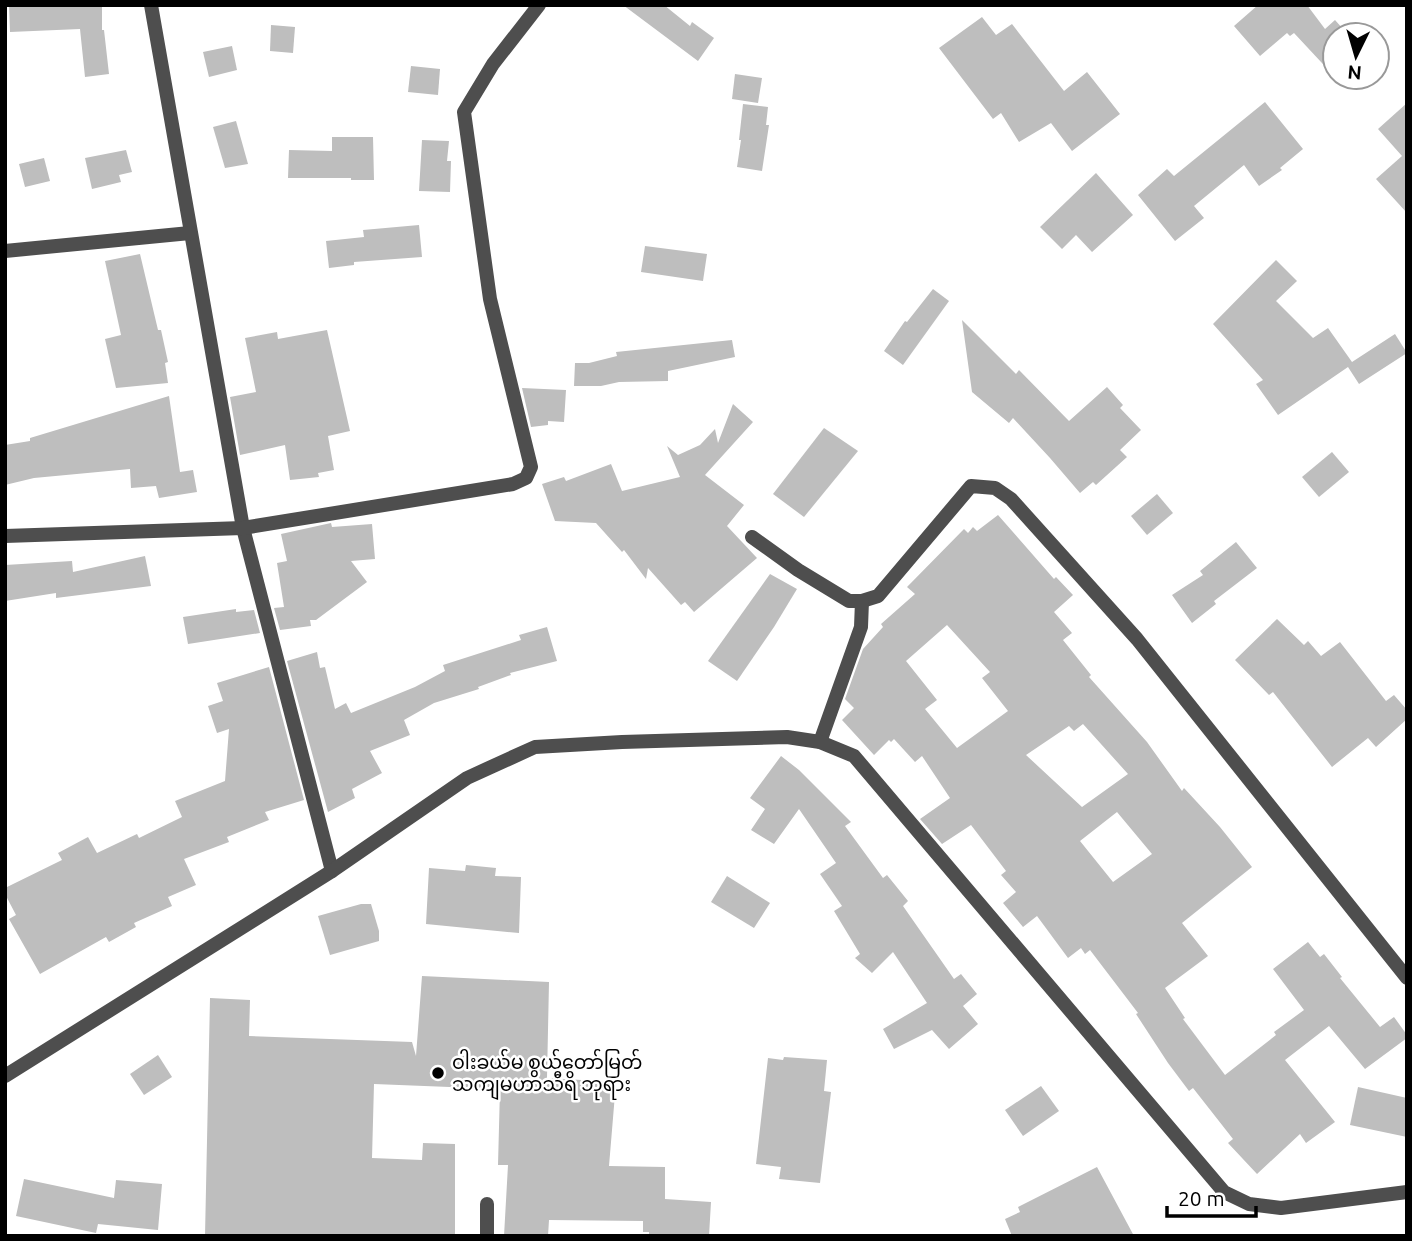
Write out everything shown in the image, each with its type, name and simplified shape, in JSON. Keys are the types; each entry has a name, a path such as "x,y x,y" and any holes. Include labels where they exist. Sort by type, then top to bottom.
{"street":[{"path":"151,5 243,528 332,871"},
{"path":"5,536 243,528 513,484 527,478 531,467 490,299 464,112 493,64 539,5"},
{"path":"5,251 190,233"},
{"path":"752,537 849,601 862,601 878,596 971,486 995,488 1011,499 1137,639 1407,978"},
{"path":"820,741 861,627 862,601"},
{"path":"5,1076 332,871 467,778 535,747 787,737 820,741 854,755 1224,1192 1249,1204 1281,1208 1407,1192"},
{"path":"487,1236 488,1204"}],"building":[{"path":"9,5 102,5 102,30 109,74 85,77 80,29 10,32"},
{"path":"623,5 664,5 690,26 692,22 714,38 698,61"},
{"path":"1258,5 1307,5 1321,24 1321,62 1294,33 1290,36 1287,33 1260,56 1234,26"},
{"path":"982,17 996,35 1012,24 1064,91 1087,72 1120,114 1072,151 1051,123 1019,142 1001,113 993,119 939,48"},
{"path":"271,25 295,27 293,53 270,51"},
{"path":"232,46 237,70 209,77 203,52"},
{"path":"411,66 440,69 438,95 408,92"},
{"path":"735,74 762,78 758,103 732,99"},
{"path":"1265,102 1303,149 1280,168 1282,170 1259,186 1244,165 1194,206 1204,218 1175,241 1138,195 1167,169 1174,176"},
{"path":"1407,103 1407,213 1376,179 1402,156 1378,129"},
{"path":"743,104 768,107 766,125 769,125 762,171 737,167"},
{"path":"236,121 248,164 225,168 213,127"},
{"path":"332,137 373,137 374,180 288,178 289,150 332,151"},
{"path":"422,140 449,141 447,161 451,161 450,192 419,191"},
{"path":"126,150 132,172 119,175 121,182 92,189 85,158"},
{"path":"44,158 50,181 25,187 19,164"},
{"path":"1096,173 1133,215 1092,252 1076,235 1062,249 1040,227"},
{"path":"419,225 422,257 354,262 354,265 329,268 326,241 364,237 363,230"},
{"path":"645,246 707,254 703,281 641,272"},
{"path":"140,254 168,362 165,363 168,383 116,388 105,339 121,335 105,261"},
{"path":"1276,260 1297,281 1276,301 1313,338 1328,328 1352,362 1395,334 1407,353 1359,384 1348,367 1278,415 1256,384 1263,380 1213,324"},
{"path":"933,289 949,301 903,365 884,351 905,321 907,322"},
{"path":"962,320 1016,374 1019,370 1069,421 1107,387 1123,405 1120,408 1141,430 1120,450 1127,457 1096,485 1093,482 1080,493 1013,418 1009,423 972,392"},
{"path":"327,330 350,431 328,436 334,470 318,473 319,477 290,480 285,445 240,455 230,397 256,392 245,338 277,332 278,339"},
{"path":"732,340 735,357 668,371 668,381 574,386 575,363 589,363 617,356 616,352"},
{"path":"522,388 566,390 564,422 548,421 548,425 531,427"},
{"path":"169,396 180,472 193,470 197,492 159,498 156,486 131,488 130,469 34,478 5,485 5,445 30,441 30,438"},
{"path":"733,404 753,422 705,475 744,505 727,526 757,558 694,612 685,602 681,605 648,568 646,579 624,550 622,552 596,523 555,521 542,484 564,477 566,481 611,464 622,491 680,477 667,446 678,455 700,445 715,429 718,443"},
{"path":"824,428 858,451 804,517 773,494"},
{"path":"1332,452 1349,472 1319,497 1302,477"},
{"path":"1157,494 1173,513 1147,535 1131,516"},
{"path":"998,515 1054,579 1056,577 1073,595 1054,612 1072,633 1063,640 1091,675 1089,677 1147,742 1182,791 1184,788 1252,867 1182,923 1208,956 1165,988 1185,1018 1183,1019 1225,1075 1304,1010 1273,969 1308,942 1320,957 1324,954 1380,1027 1394,1017 1407,1035 1407,1038 1365,1069 1329,1026 1285,1060 1335,1122 1306,1143 1300,1134 1257,1174 1228,1143 1233,1139 1193,1088 1189,1091 1168,1063 1136,1014 1138,1013 1090,950 1085,954 1081,948 1068,958 1037,916 1023,927 1003,903 1016,892 1001,875 1006,871 971,825 942,844 920,819 950,798 922,756 915,762 894,739 891,742 889,740 874,755 842,720 854,708 845,699 863,649 883,627 881,624 915,594 907,587 964,529 968,533 973,527 977,531","holes":["947,625 990,672 982,678 1008,711 957,748 925,709 937,700 906,661","1083,724 1128,774 1082,807 1026,755 1069,726 1074,731","1117,812 1152,854 1113,882 1080,841"]},
{"path":"331,523 332,527 372,524 375,559 351,561 367,582 316,620 310,620 311,626 280,630 274,608 284,607 277,563 287,561 281,534"},
{"path":"1236,542 1257,568 1214,601 1216,604 1192,623 1172,595 1203,575 1200,571"},
{"path":"145,556 151,586 56,598 56,593 5,601 5,565 72,561 73,572"},
{"path":"770,574 797,589 737,681 708,661"},
{"path":"236,609 236,612 254,610 260,633 188,644 183,617"},
{"path":"1277,619 1304,645 1308,641 1321,656 1340,642 1386,701 1394,695 1407,710 1407,719 1376,747 1368,738 1332,767 1273,692 1269,695 1235,660"},
{"path":"547,627 557,661 510,673 511,675 478,687 479,689 434,703 404,720 410,735 370,751 382,773 352,789 355,798 328,812 287,661 317,652 320,668 325,667 335,709 346,703 351,713 415,687 445,671 443,665 521,640 519,635"},
{"path":"269,667 304,800 265,812 269,820 227,837 229,842 184,859 196,885 168,897 172,906 134,923 136,927 109,942 106,937 40,974 9,919 16,915 5,894 5,888 62,860 58,853 88,837 97,853 137,834 139,838 182,817 175,801 225,781 229,729 217,733 208,706 223,701 217,683"},
{"path":"781,756 799,770 851,822 845,826 883,878 887,875 908,901 903,906 954,979 961,974 977,994 963,1006 978,1024 949,1049 932,1030 894,1049 883,1029 927,1003 893,952 872,973 855,958 860,954 834,911 842,906 820,874 836,863 799,809 774,844 751,830 765,809 750,798"},
{"path":"466,865 496,868 495,876 521,877 519,933 426,924 429,868 465,871"},
{"path":"727,876 770,903 754,928 711,902"},
{"path":"361,904 371,904 379,931 379,941 330,955 318,916"},
{"path":"422,976 549,982 547,1078 616,1082 609,1166 665,1167 665,1199 711,1202 709,1236 649,1236 649,1232 643,1232 643,1221 549,1220 548,1236 504,1236 508,1165 498,1165 500,1089 374,1084 372,1158 422,1160 423,1143 455,1144 455,1236 205,1236 210,998 250,1000 249,1036 412,1042 416,1056"},
{"path":"158,1055 172,1077 144,1095 130,1074"},
{"path":"784,1057 827,1060 824,1091 831,1092 820,1183 779,1179 781,1167 756,1164 768,1058 783,1060"},
{"path":"1041,1086 1059,1111 1023,1136 1005,1110"},
{"path":"1358,1087 1407,1098 1407,1137 1350,1125"},
{"path":"1097,1167 1134,1236 1012,1236 1005,1219 1020,1212 1018,1207"},
{"path":"24,1179 114,1198 116,1180 162,1184 158,1230 98,1224 96,1233 16,1216"}],"place":[{"name":"ဝါးခယ်မ စွယ်တော်မြတ် သကျမဟာသီရိ ဘုရား","path":"438,1073"}]}
